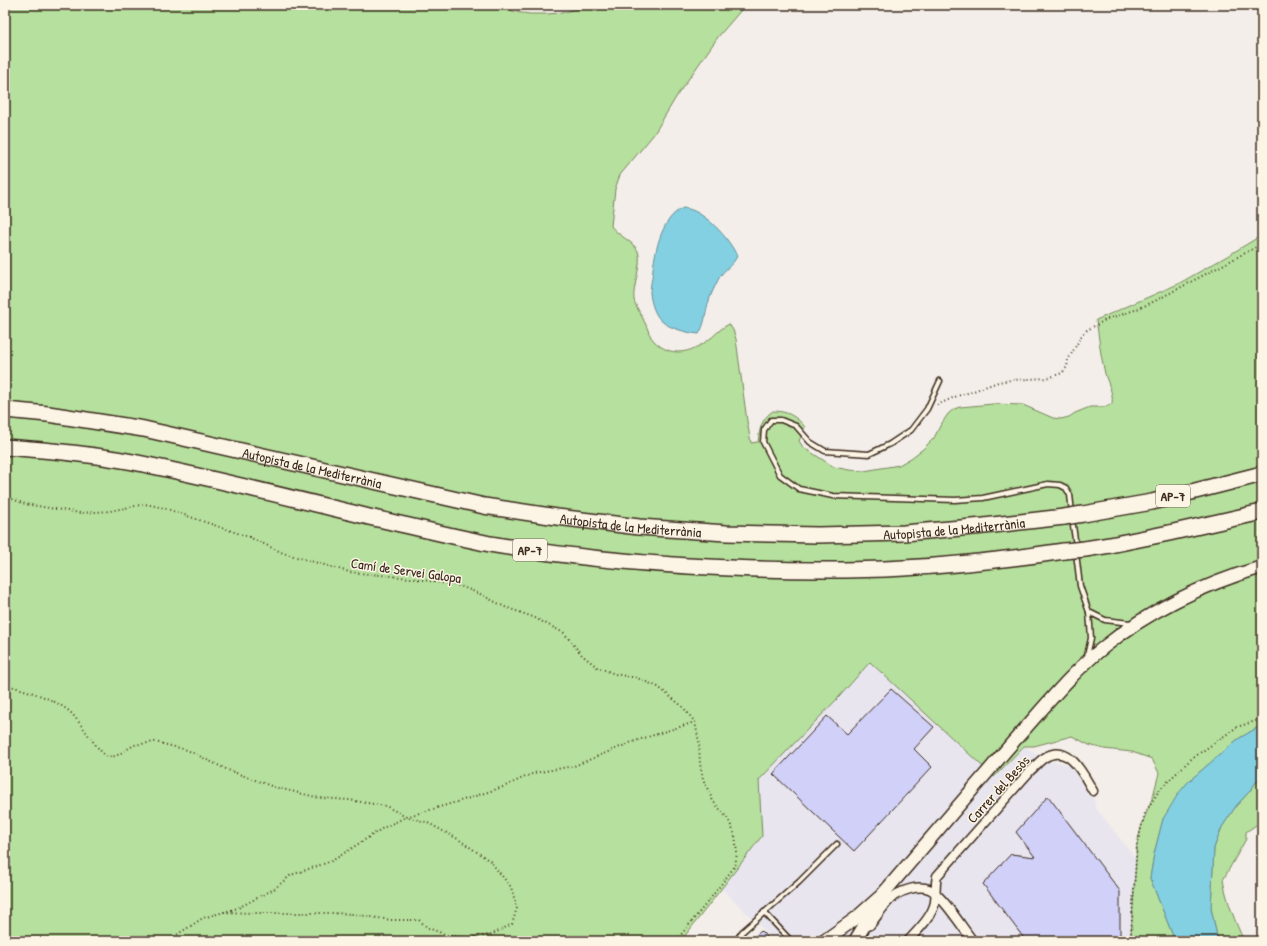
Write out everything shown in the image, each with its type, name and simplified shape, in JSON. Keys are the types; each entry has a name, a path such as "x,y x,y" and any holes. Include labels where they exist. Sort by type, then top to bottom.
{"highway":[{"name":"Autopista de la Mediterrània","path":"5,410 48,414 144,429 484,506 639,527 726,533 818,535 904,533 984,526 1064,517 1152,502 1262,474"},
{"name":"AP-7","path":"5,447 57,451 132,462 251,488 412,527 489,543 558,554 641,563 749,569 828,570 904,568 985,561 1110,545 1262,512"}],"main road":[{"path":"824,941 855,919 882,894 1033,720 1086,662 1137,623 1155,612 1202,588 1262,567"},
{"path":"855,940 882,894"}],"street":[{"name":"Carrer del Besòs","path":"908,941 929,916 935,904 937,876 1030,771 1044,758 1055,754 1068,757 1078,766 1093,791"},
{"path":"855,940 892,897 903,891 924,888 936,893 973,941"}],"lane":[{"path":"940,381 927,409 911,430 890,444 869,454 825,451 810,442 796,426 781,420 771,420 764,430 763,442 780,475 799,489 833,496 954,500 983,498 1048,484 1060,484 1066,488 1070,495 1080,586 1089,612 1091,638 1086,662"},
{"path":"1089,612 1105,620 1137,623"},
{"path":"736,941 742,932 799,882 837,844"},
{"path":"764,912 791,941"}],"path":[{"path":"927,409 957,396 998,382 1056,376 1062,373 1067,367 1068,360 1082,335 1087,330 1106,319 1135,310 1155,301 1262,244"},
{"name":"Camí de Servei Galopa","path":"5,496 25,504 80,513 110,511 145,504 164,508 249,537 283,553 349,572 411,578 460,586 480,594 504,607 533,617 564,633 582,655 597,667 615,674 637,678 658,687 682,706 695,722 703,779 712,801 728,818 735,835 737,853 735,866 676,941"},
{"path":"5,685 20,688 56,702 72,714 98,750 107,757 116,756 134,745 155,742 187,750 228,770 274,787 320,798 350,800 386,806 406,817 426,822 458,839 490,861 511,887 517,908 512,924 491,935 468,938 447,935 428,928 419,920 391,920 333,912 224,912"},
{"path":"1132,941 1131,934 1137,844 1145,813 1160,789 1190,760 1237,727 1262,719"},
{"path":"167,941 203,918 238,908 274,889 291,875 332,861 383,828 406,817 503,787 534,773 574,766 632,742 695,722"}],"shaded area":[{"path":"870,662 994,777 1024,746 1045,761 1069,765 1081,772 1093,796 1096,808 1135,858 1131,934 1132,941 775,941 722,889 761,837 759,780 839,697"}],"green space":[{"path":"5,5 499,5 515,12 546,14 561,13 591,5 747,5 718,37 678,94 654,134 620,175 615,189 611,226 617,233 633,244 638,251 639,262 634,289 634,300 654,341 667,350 680,352 687,351 701,345 729,324 733,330 736,339 751,443 758,442 762,424 769,414 773,411 787,413 795,417 805,427 799,441 803,447 834,467 849,470 864,471 899,465 923,449 934,438 948,414 954,409 960,407 993,404 1023,405 1053,418 1061,419 1069,417 1090,407 1105,407 1112,404 1112,395 1105,374 1096,320 1178,284 1262,235 1262,725 1238,739 1188,782 1163,819 1154,854 1150,878 1175,941 1132,941 1131,934 1137,844 1159,773 1152,759 1132,752 1104,749 1089,745 1072,736 1034,746 1024,746 994,777 870,662 839,697 759,780 762,836 681,941 5,941"},
{"path":"1262,774 1262,821 1246,832 1246,839 1223,880 1237,926 1244,941 1218,941 1211,908 1214,848 1222,827 1236,806 1249,792"}],"water":[{"path":"683,208 699,213 707,219 722,233 737,256 720,276 715,286 709,301 704,323 699,334 686,332 667,325 658,317 651,301 650,287 654,259 660,238 669,220 675,213"},
{"path":"1262,725 1262,774 1249,792 1236,806 1222,827 1214,848 1211,908 1218,941 1175,941 1150,878 1154,854 1163,819 1178,794 1188,782 1238,739"}],"building":[{"path":"891,689 934,727 914,749 932,767 854,851 773,774 827,716 847,734"},
{"path":"1048,796 1120,891 1120,941 1026,941 983,884 1011,854 1035,857 1016,832"},
{"path":"761,931 771,941 750,941"}]}
